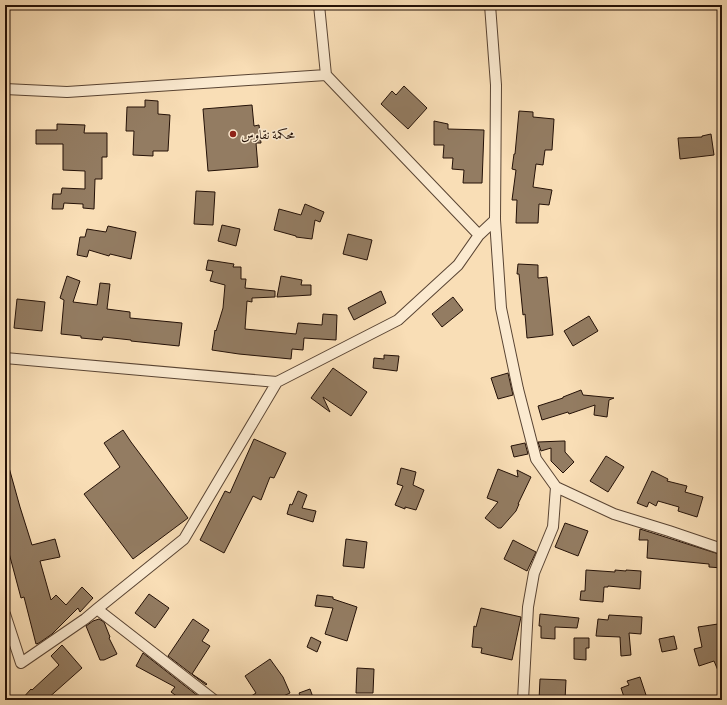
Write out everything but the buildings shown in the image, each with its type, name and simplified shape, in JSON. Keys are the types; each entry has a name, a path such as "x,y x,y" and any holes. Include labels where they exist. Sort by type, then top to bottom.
{"street":[{"path":"319,5 326,75 480,235"},
{"path":"490,5 496,85 495,220 501,308 518,389 536,459 556,487 614,514 722,549"},
{"path":"5,89 68,92 326,75"},
{"path":"5,358 277,382 398,320 458,265 480,235 495,220"},
{"path":"5,614 21,663 85,619 184,539 277,382"},
{"path":"523,700 528,607 534,573 554,527 556,487"},
{"path":"97,609 214,700"}],"place":[{"name":"محكمة نقاوس","path":"233,134"}]}
